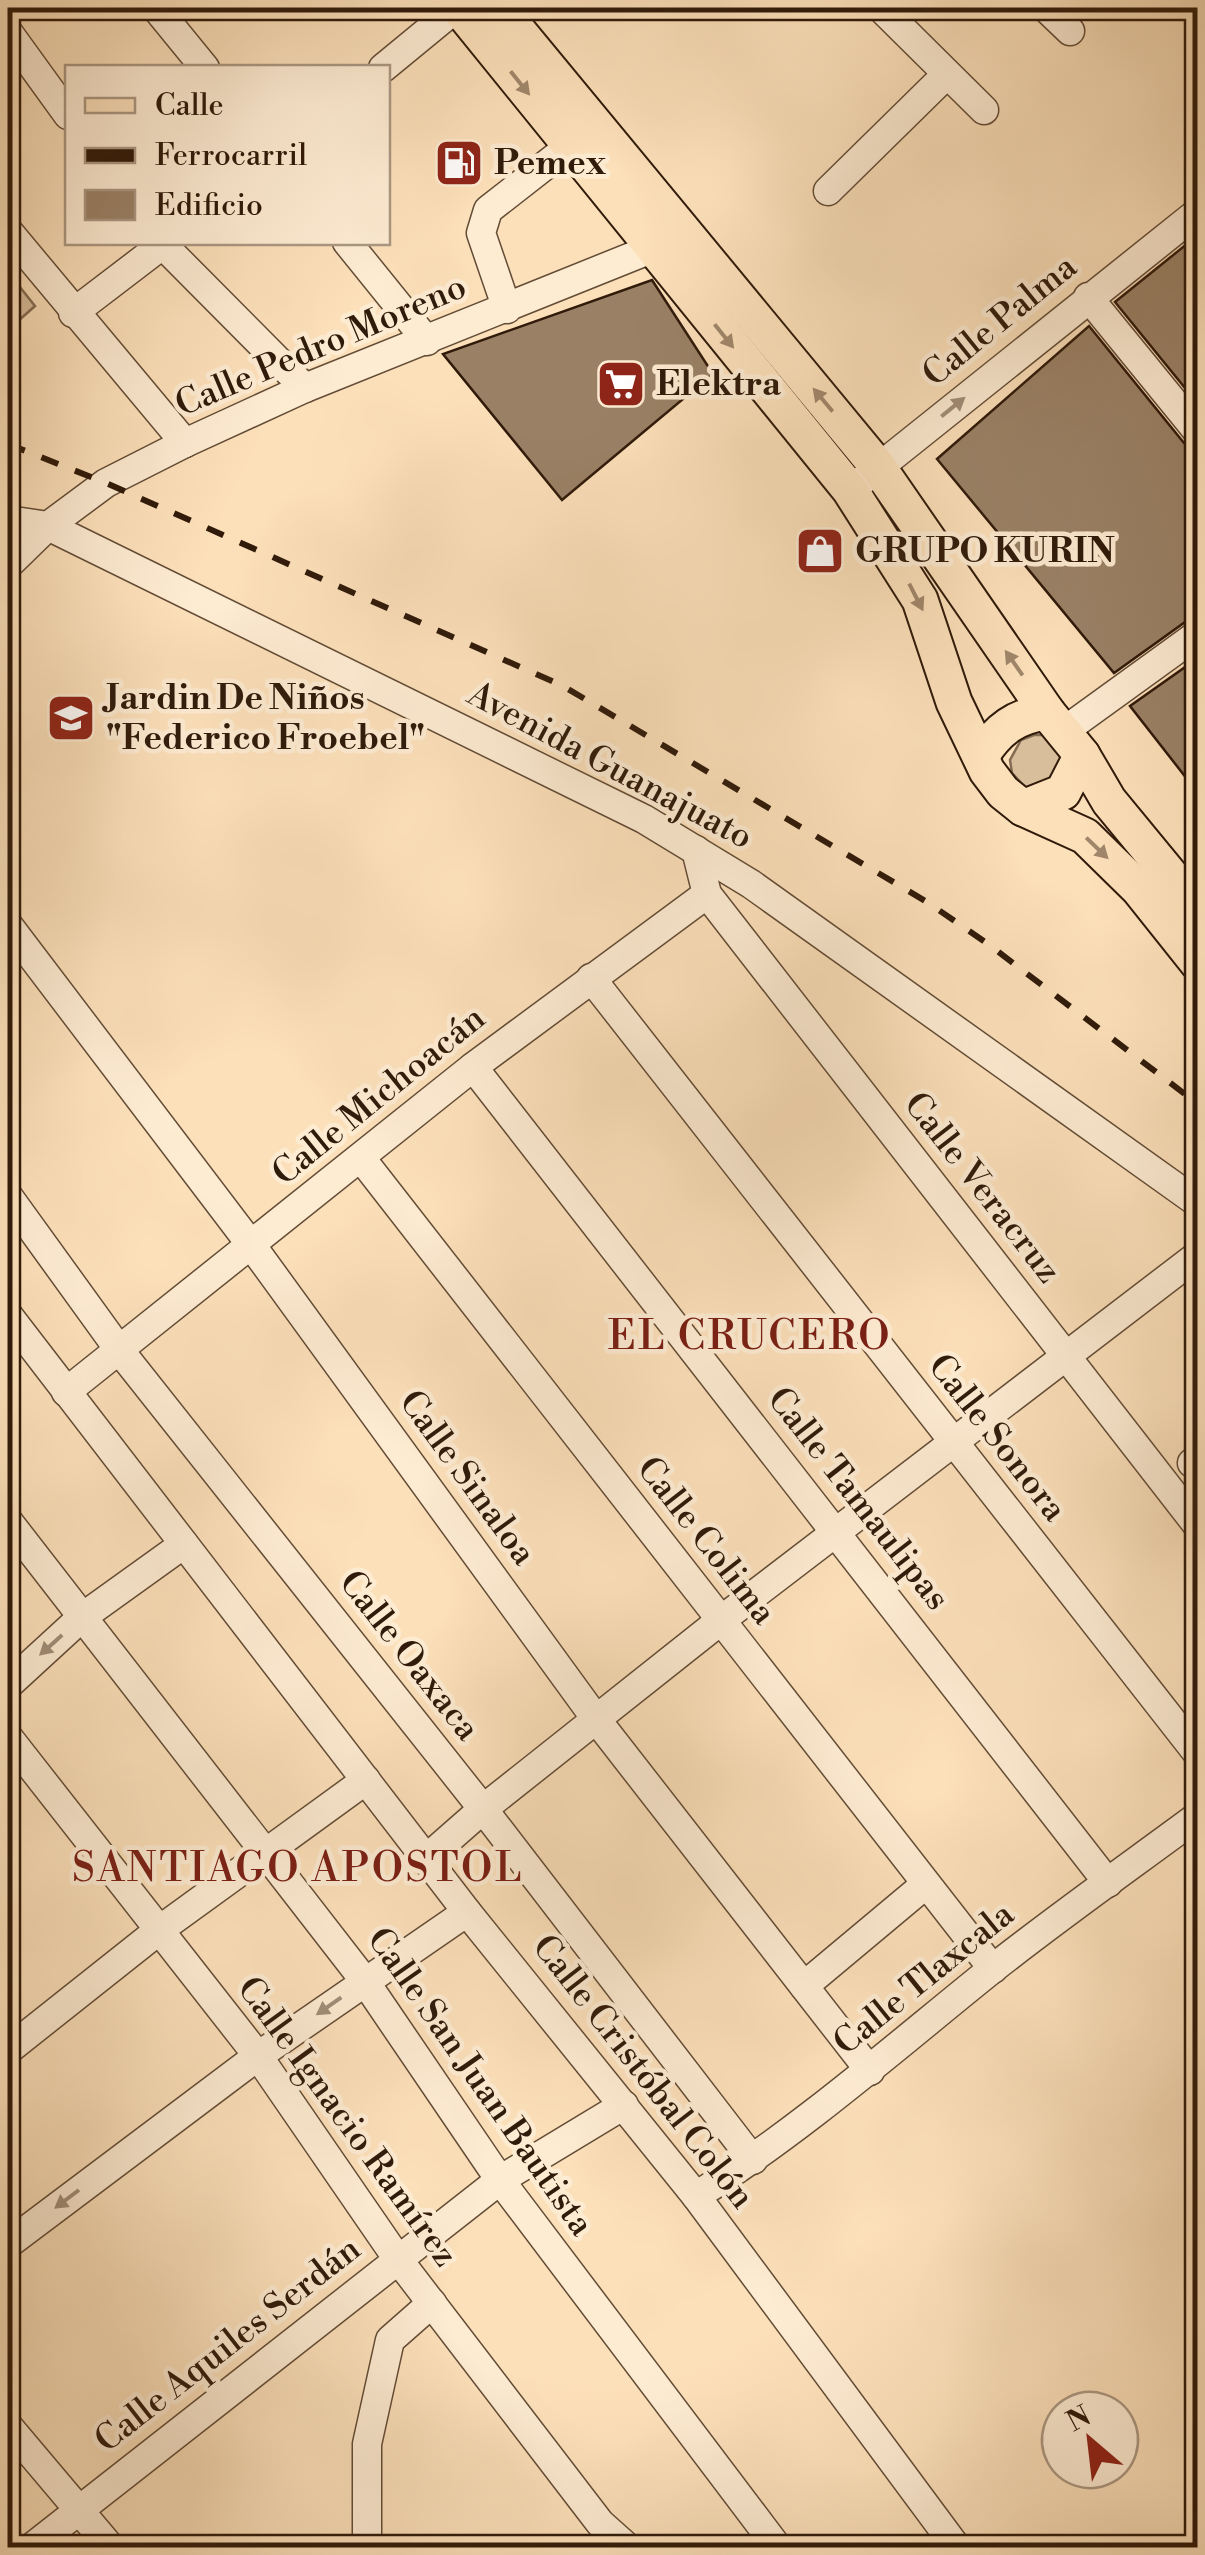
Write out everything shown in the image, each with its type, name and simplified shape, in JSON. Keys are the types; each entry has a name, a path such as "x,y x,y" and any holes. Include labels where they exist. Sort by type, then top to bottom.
{"main road":[{"path":"457,8 850,490 920,600 954,702 987,771 1003,792 1022,808 1085,836 1140,889 1197,962"},
{"path":"499,8 878,468 1109,801 1198,909"},
{"path":"981,756 992,738 1027,715 1064,732"},
{"path":"1022,808 1062,792 1064,732"}],"street":[{"path":"156,8 203,65"},
{"path":"387,65 457,8"},
{"path":"880,8 984,110"},
{"path":"8,32 65,111"},
{"path":"828,192 946,75"},
{"path":"507,308 481,233 488,210 570,146"},
{"name":"Calle Palma","path":"850,490 1198,212"},
{"path":"8,231 185,443"},
{"name":"Calle Pedro Moreno","path":"8,564 48,526 106,484 185,443 305,388 686,235"},
{"path":"73,313 162,245"},
{"path":"164,245 305,388"},
{"path":"349,245 427,341"},
{"path":"1088,297 1198,432"},
{"name":"Avenida Guanajuato","path":"8,520 48,526 644,819 751,884 1198,1203"},
{"path":"1064,732 1198,634"},
{"path":"696,850 708,894"},
{"name":"Calle Michoacán","path":"66,1392 473,1067 708,894"},
{"name":"Calle Veracruz","path":"708,894 1198,1526"},
{"name":"Calle Sinaloa","path":"8,925 252,1246 596,1719 870,2071"},
{"name":"Calle Sonora","path":"590,978 1198,1754"},
{"name":"Calle Tamaulipas","path":"473,1067 1108,1883"},
{"name":"Calle Colima","path":"361,1158 993,1969"},
{"name":"Calle Oaxaca","path":"8,1196 120,1351 483,1809 753,2160"},
{"path":"426,1859 720,1621 1198,1255"},
{"name":"Calle Cristóbal Colón","path":"8,1315 426,1859 696,2196 958,2548"},
{"name":"Calle San Juan Bautista","path":"8,1521 364,1980 500,2180 778,2548"},
{"path":"8,1685 81,1618 184,1544"},
{"name":"Calle Ignacio Ramírez","path":"8,1737 258,2056 397,2258 605,2535 628,2548"},
{"path":"8,2050 158,1931 366,1780"},
{"name":"Calle Tlaxcala","path":"696,2196 753,2160 870,2071 993,1969 1198,1816"},
{"path":"804,1986 926,1884"},
{"path":"8,2244 258,2056 468,1912"},
{"name":"Calle Aquiles Serdán","path":"31,2548 500,2180 624,2105"},
{"path":"367,2548 367,2444 390,2340 432,2303"},
{"path":"8,2426 111,2548"}],"shaded area":[{"path":"8,272 35,306 8,330"},
{"path":"1044,735 1064,749 1065,779 1028,790 1012,773 1010,760 1021,740"}],"building":[{"path":"1198,235 1198,404 1115,302"},
{"path":"652,280 713,374 562,500 443,354"},
{"path":"1089,326 1184,443 1198,449 1198,617 1188,620 1114,673 937,459"},
{"path":"1198,658 1198,793 1130,706"}],"railway":[{"path":"8,444 106,483 563,686 927,902 1198,1104"}],"place":[{"name":"Pemex","path":"459,163"},
{"name":"Elektra","path":"621,384"},
{"name":"GRUPO KURIN","path":"820,551"},
{"name":"Jardin De Niños \"Federico Froebel\"","path":"71,718"}],"district":[{"name":"EL CRUCERO","path":"750,1337"},
{"name":"SANTIAGO APOSTOL","path":"298,1869"}]}
